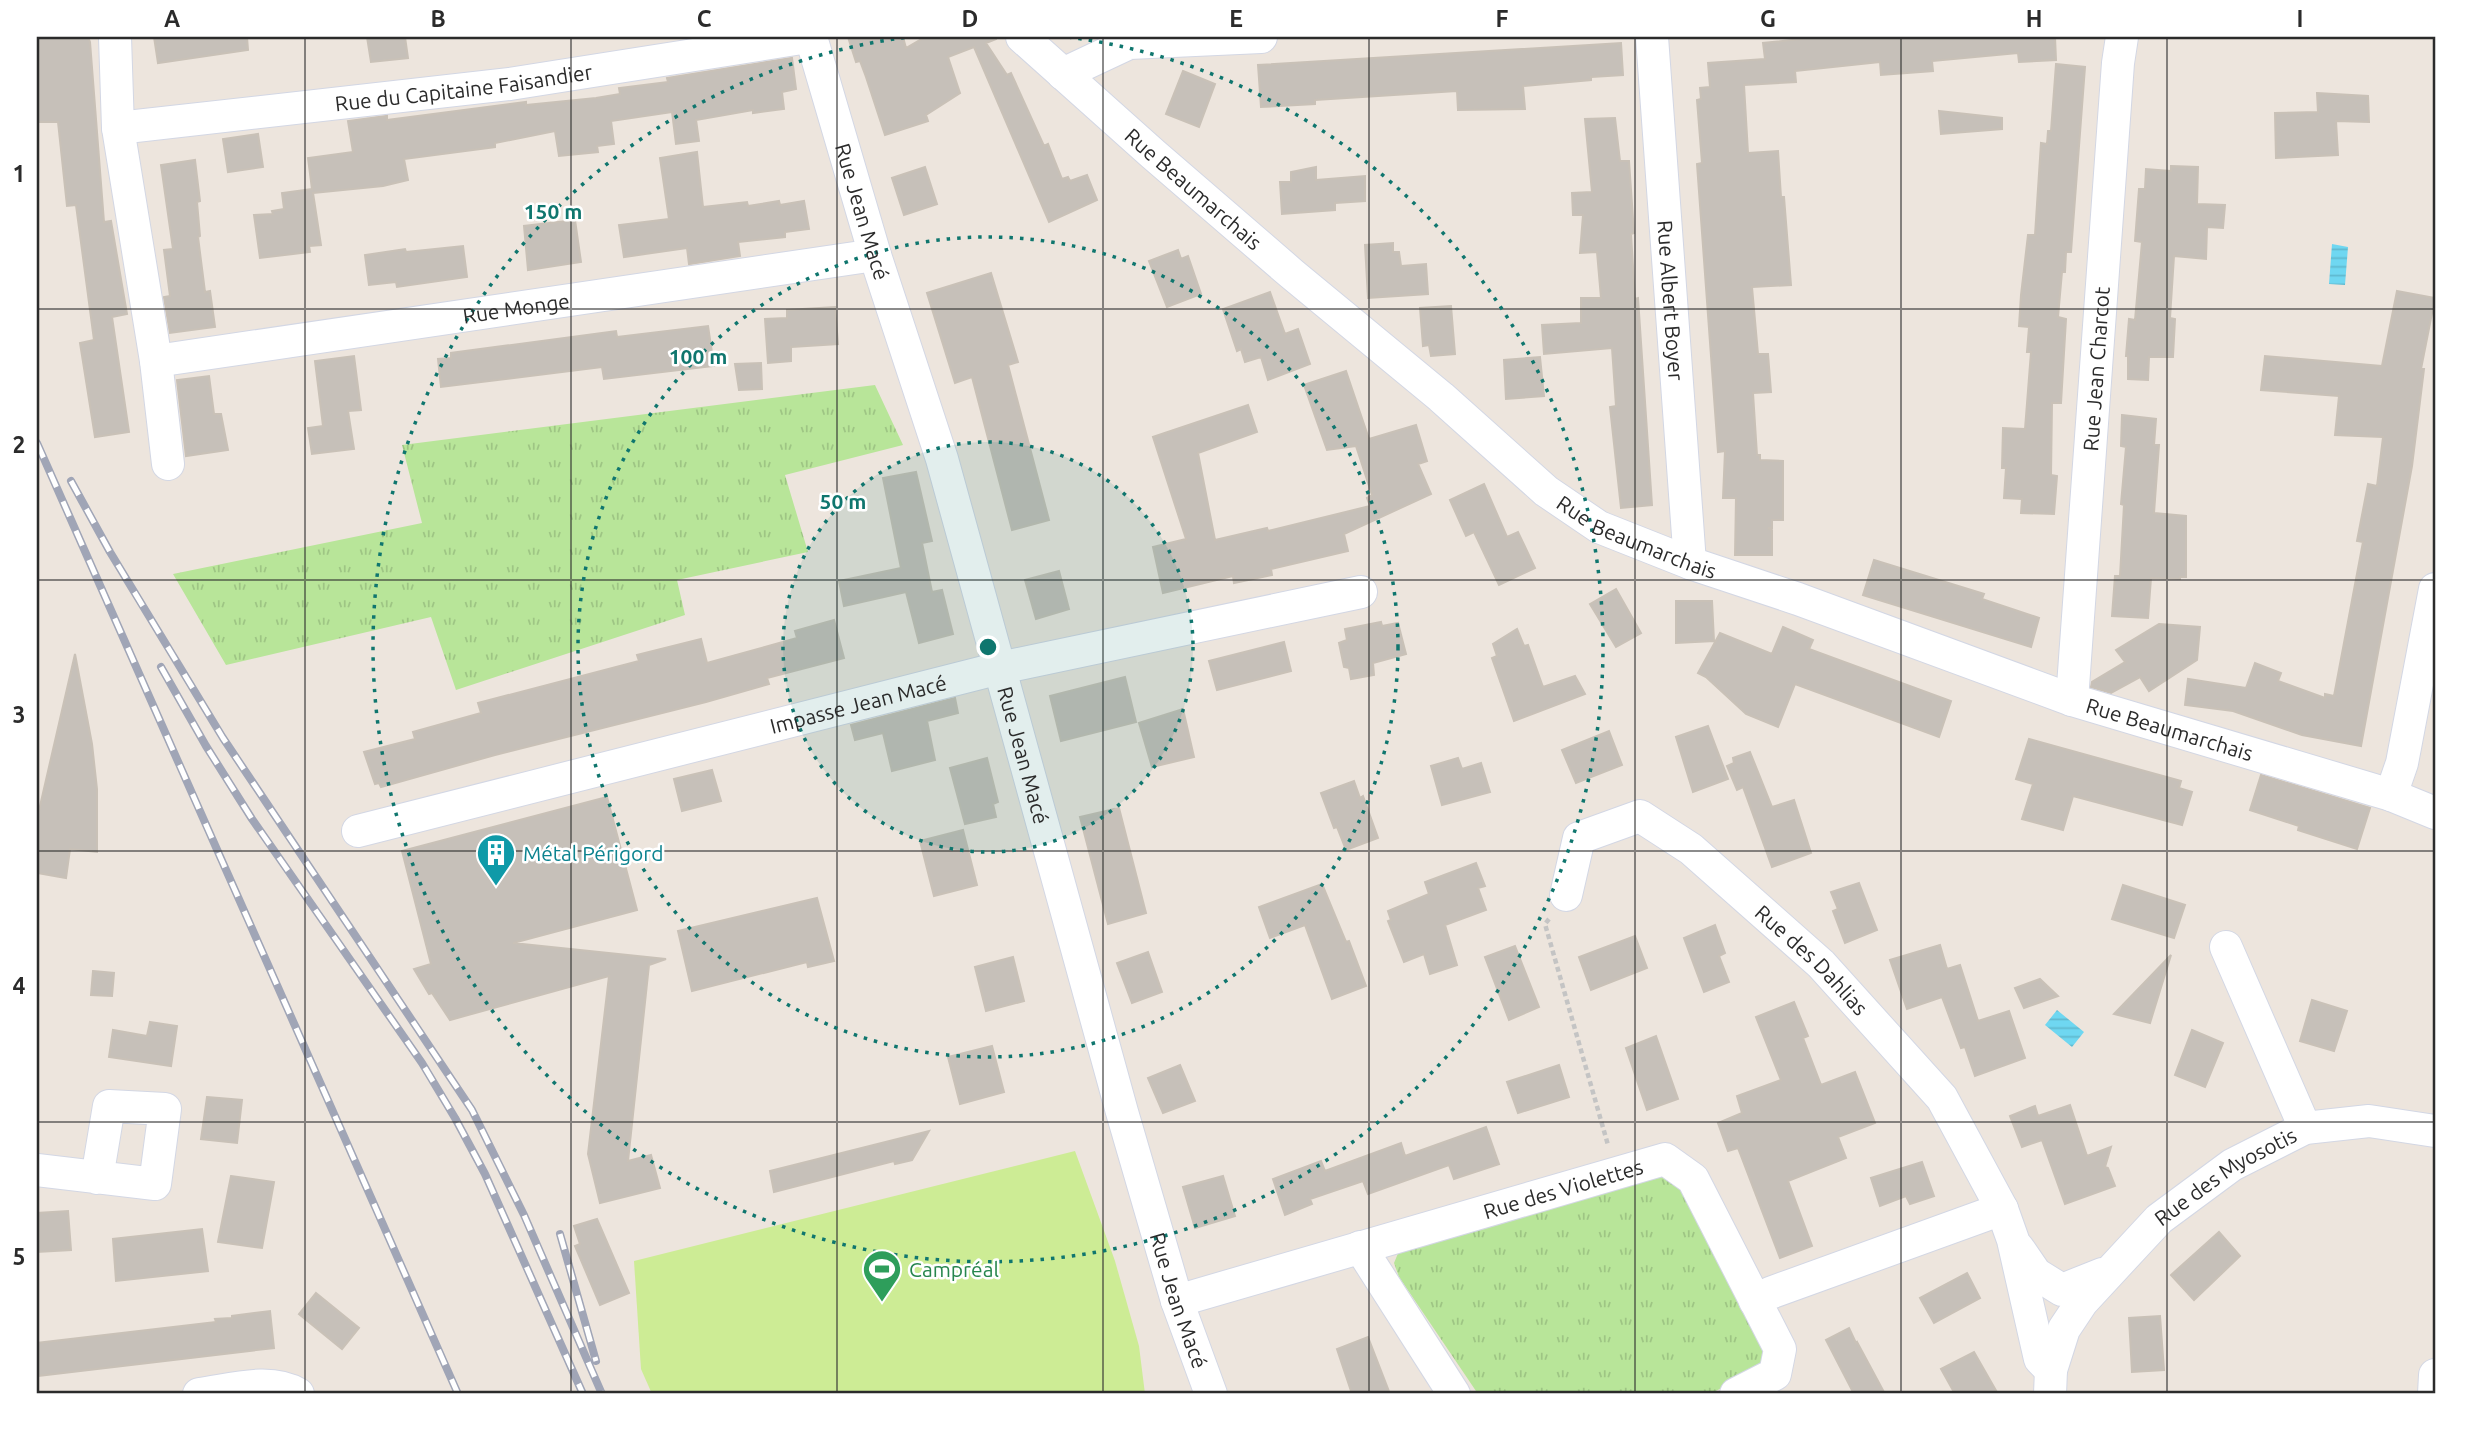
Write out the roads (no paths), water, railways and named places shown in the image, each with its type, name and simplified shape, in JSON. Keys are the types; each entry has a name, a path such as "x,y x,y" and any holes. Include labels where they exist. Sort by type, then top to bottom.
{"street":[{"path":"115,37 118,128 156,361 168,464"},
{"name":"Rue du Capitaine Faisandier","path":"118,128 510,84 809,37"},
{"name":"Rue Jean Macé","path":"809,37 875,255 942,459 1114,1083 1177,1301 1210,1394"},
{"name":"Rue Beaumarchais","path":"1022,37 1153,155 1292,275 1441,397 1546,491 1599,527 1690,563 1798,599 2072,700 2391,795 2435,813"},
{"path":"1063,74 1129,43 1261,37"},
{"name":"Rue Albert Boyer","path":"1652,37 1690,563"},
{"name":"Rue Jean Charcot","path":"2072,700 2122,37"},
{"name":"Rue Monge","path":"156,361 875,255"},
{"path":"2391,795 2402,763 2435,589"},
{"name":"Impasse Jean Macé","path":"358,831 1000,668 1361,592"},
{"name":"Rue des Dahlias","path":"1566,895 1579,838 1640,816 1691,849 1821,964 1942,1098 2001,1209 2013,1240 2040,1359 2051,1382"},
{"path":"2226,947 2305,1128"},
{"name":"Rue des Myosotis","path":"2064,1329 2082,1302 2159,1219 2232,1165 2305,1128 2369,1121 2435,1131"},
{"name":"Rue des Violettes","path":"1177,1301 1665,1159 1693,1179 1780,1349 1775,1374 1736,1394"},
{"path":"37,1170 97,1178"},
{"path":"1755,1301 1770,1293 2001,1209"},
{"name":"Rue des Dahlias","path":"2013,1240 2036,1274 2062,1290 2110,1271"},
{"path":"1360,1247 1454,1394"},
{"path":"2032,1321 2064,1329"},
{"name":"Rue des Dahlias","path":"2051,1382 2064,1329"},
{"path":"2434,1394 2435,1375"},
{"path":"198,1394 271,1385 289,1388 298,1394"}],"water":[{"path":"2332,244 2348,247 2345,285 2329,284"},
{"path":"2057,1010 2084,1032 2072,1047 2045,1025"}],"railway":[{"path":"37,443 458,1394"},
{"path":"71,481 110,552 223,738 472,1110 524,1215 602,1394"},
{"path":"161,667 252,819 422,1063 455,1118 485,1174 583,1394"},
{"path":"560,1234 596,1361"}],"place":[{"name":"Métal Périgord","path":"496,887"},
{"name":"Campréal","path":"882,1303"}]}
